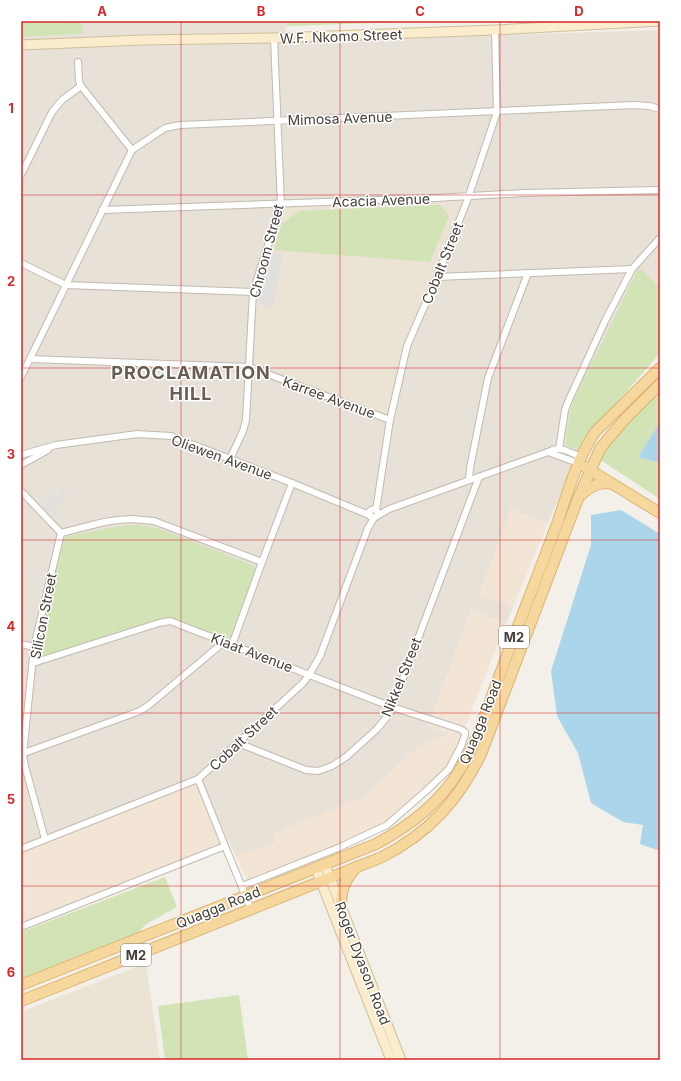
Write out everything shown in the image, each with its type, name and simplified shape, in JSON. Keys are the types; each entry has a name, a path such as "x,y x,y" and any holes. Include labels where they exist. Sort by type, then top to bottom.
{"main road":[{"name":"W.F. Nkomo Street","path":"21,46 142,40 274,38 495,30 660,21"},
{"name":"Quagga Road","path":"21,985 376,844 410,824 434,803 459,772 476,736 543,562 580,460 595,432 660,368"},
{"name":"Quagga Road","path":"21,1001 325,879 356,868 395,850 421,833 451,804 471,775 486,741 579,496 600,449 626,418 660,384"},
{"path":"580,460 593,466 660,507"},
{"path":"593,466 615,485 660,513"},
{"path":"579,496 596,484 607,483 615,485"},
{"name":"Roger Dyason Road","path":"321,867 391,1060"},
{"path":"341,905 343,886 356,868"},
{"name":"Roger Dyason Road","path":"325,879 341,905 400,1060"}],"street":[{"name":"Cobalt Street","path":"21,849 198,779 303,683 320,656 373,513 390,420 407,346 437,277 468,196 497,112 495,30"},
{"name":"Chroom Street","path":"230,459 245,425 253,292 281,204 274,38"},
{"path":"21,377 132,150 81,86 79,81 78,62"},
{"path":"21,175 52,112 62,100 81,86"},
{"name":"Mimosa Avenue","path":"132,150 157,132 171,126 634,105 649,106 660,109"},
{"name":"Acacia Avenue","path":"102,210 281,204 525,192 660,190"},
{"path":"559,448 566,410 571,395 605,321 632,269 660,238"},
{"path":"21,263 66,285 253,292"},
{"path":"437,277 632,269"},
{"path":"469,480 486,385 528,273"},
{"name":"Karree Avenue","path":"30,359 249,367 390,420"},
{"name":"Oliewen Avenue","path":"21,454 91,439 144,434 171,436 358,510 373,513"},
{"name":"Oliewen Avenue","path":"21,465 56,446"},
{"path":"373,513 479,477 554,449 559,448 580,460"},
{"path":"548,452 580,460"},
{"name":"Nikkel Street","path":"238,743 306,770 314,771 327,769 346,757 377,729 388,716 392,707 479,477"},
{"path":"232,646 292,483"},
{"path":"21,491 61,533 118,520 132,519 154,521 262,562"},
{"name":"Silicon Street","path":"44,840 25,766 24,753 34,647 61,533"},
{"name":"Kiaat Avenue","path":"33,663 164,621 170,621 392,707 464,731 466,734 449,769 387,825 338,848 242,886"},
{"path":"24,753 140,711 224,642"},
{"path":"21,644 34,647"},
{"path":"198,779 245,896 252,909"},
{"path":"21,927 225,846"}],"shaded area":[{"path":"82,21 286,21 287,42 660,30 660,353 589,434 563,487 548,523 511,509 479,594 513,607 506,623 471,610 428,726 449,734 417,748 364,797 273,834 275,842 236,857 198,775 185,782 21,846 21,37 82,34"},
{"path":"457,200 461,207 406,342 391,416 255,362 256,295 285,207"},
{"path":"273,252 283,255 273,308 259,304 259,295"},
{"path":"64,483 67,490 54,517 45,507 48,494 57,497"},
{"path":"511,509 548,523 513,607 479,594"},
{"path":"471,610 506,623 450,765 382,828 248,883 236,857 275,842 273,834 364,797 417,748 448,734 428,726"},
{"path":"198,775 229,841 21,924 21,846 185,782"},
{"path":"146,963 160,1060 21,1060 21,1012"}],"green space":[{"path":"21,21 82,21 83,34 21,37"},
{"path":"286,21 434,21 286,26"},
{"path":"440,205 449,216 430,262 274,250 282,224 299,211"},
{"path":"640,268 660,288 660,353 589,434 581,451 566,445 569,417 573,404 582,381 636,273"},
{"path":"660,391 660,422 638,457 660,463 660,499 602,461 604,453 617,435"},
{"path":"136,525 157,528 255,567 257,570 234,633 226,640 175,620 165,619 153,621 43,657 39,656 38,653 62,541 68,536 121,526"},
{"path":"165,877 177,907 145,925 137,934 21,980 21,932"},
{"path":"239,995 248,1060 165,1060 158,1006"}],"water":[{"path":"660,422 660,463 638,457"},
{"path":"621,510 660,534 660,851 640,844 643,825 623,822 591,803 578,753 557,716 551,671 591,545 591,515"}],"district":[{"name":"PROCLAMATION HILL","path":"191,382"}]}
